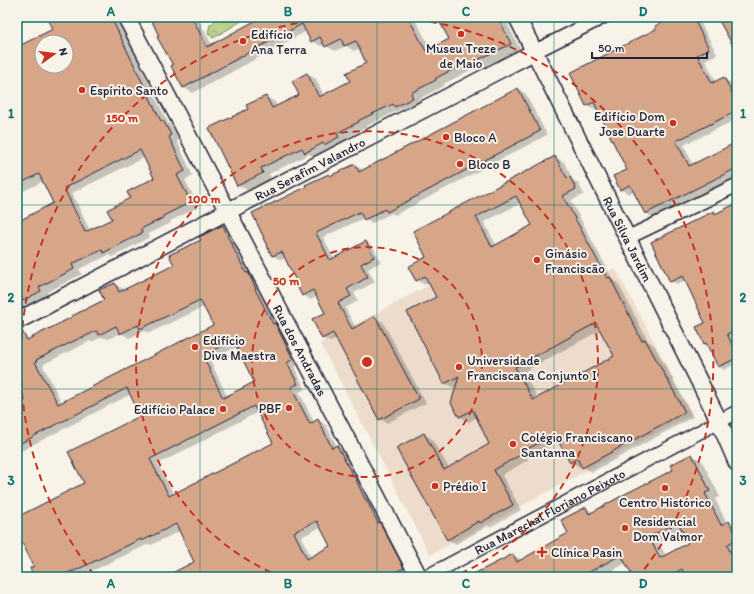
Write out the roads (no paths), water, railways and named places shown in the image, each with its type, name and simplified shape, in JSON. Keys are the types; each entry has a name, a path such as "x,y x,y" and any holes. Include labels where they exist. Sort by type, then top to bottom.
{"street":[{"name":"Rua dos Andradas","path":"126,17 419,577"},
{"name":"Rua Silva Jardim","path":"517,17 719,421 737,463"},
{"name":"Rua Serafim Valandro","path":"17,320 603,17"},
{"path":"627,238 737,185"},
{"name":"Rua Marechal Floriano Peixoto","path":"426,577 737,412"}],"place":[{"name":"Museu Treze de Maio","path":"461,34"},
{"name":"Edifício Ana Terra","path":"243,41"},
{"name":"Espírito Santo","path":"82,90"},
{"name":"Edifício Dom Jose Duarte","path":"673,123"},
{"name":"Bloco A","path":"446,137"},
{"name":"Bloco B","path":"460,164"},
{"name":"Ginásio Franciscão","path":"537,260"},
{"name":"Edifício Diva Maestra","path":"195,347"},
{"name":"Universidade Franciscana Conjunto I","path":"459,367"},
{"name":"PBF","path":"289,408"},
{"name":"Edifício Palace","path":"223,409"},
{"name":"Colégio Franciscano Santanna","path":"513,444"},
{"name":"Prédio I","path":"435,486"},
{"name":"Centro Histórico","path":"665,488"},
{"name":"Residencial Dom Valmor","path":"625,528"},
{"name":"Clínica Pasin","path":"542,552"}]}
